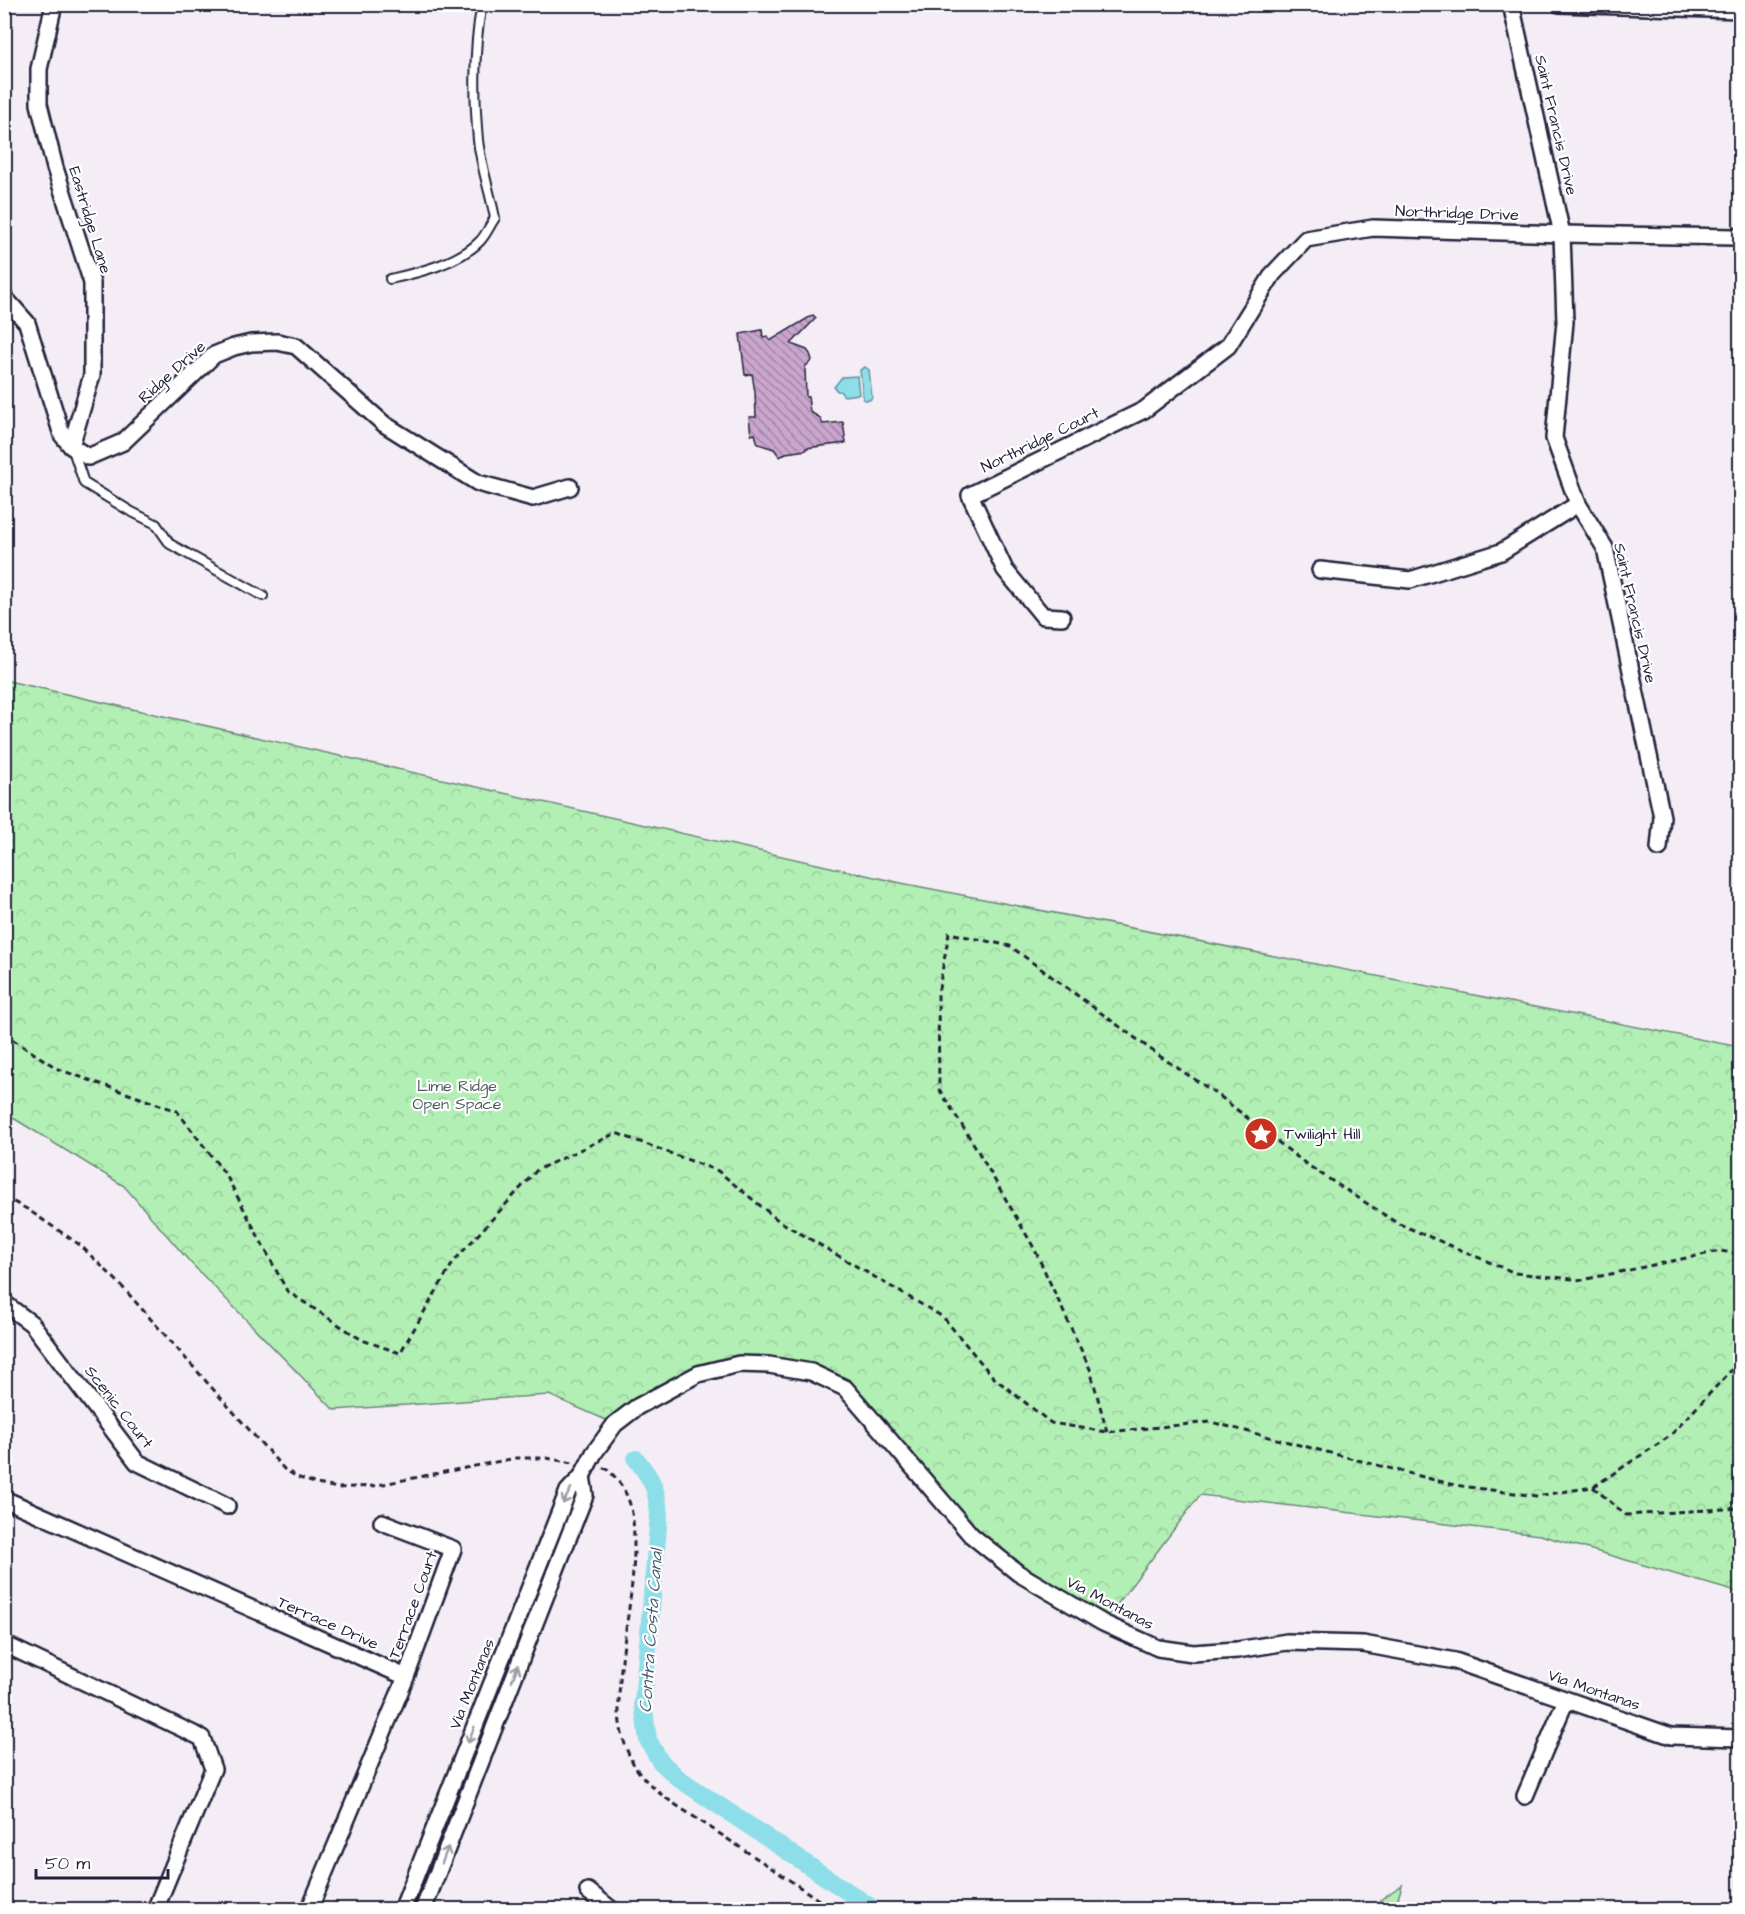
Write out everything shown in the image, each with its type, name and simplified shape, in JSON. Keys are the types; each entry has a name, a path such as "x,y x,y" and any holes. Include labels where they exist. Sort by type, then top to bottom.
{"street":[{"name":"Eastridge Lane","path":"54,4 39,69 39,104 55,168 92,283 92,375 71,446"},
{"name":"Saint Francis Drive","path":"1511,4 1562,234 1565,322 1554,438 1578,504 1605,548 1662,816 1659,848"},
{"path":"1558,4 1740,10"},
{"name":"Northridge Drive","path":"1228,345 1273,274 1306,239 1372,228 1736,237 1740,240"},
{"path":"4,297 27,323 62,435 71,446"},
{"name":"Ridge Drive","path":"71,446 88,457 123,442 214,355 243,345 277,342 296,346 384,424 478,483 533,498 570,488"},
{"name":"Northridge Court","path":"1062,617 1043,616 1005,570 970,495 1144,410 1228,345"},
{"path":"1320,570 1410,580 1501,552 1578,504"},
{"name":"Scenic Court","path":"4,1303 32,1324 137,1462 227,1506"},
{"name":"Via Montanas","path":"402,1910 568,1491 582,1476 594,1453 615,1424 637,1407 698,1374 739,1364 769,1365 811,1372 845,1388 971,1535 1018,1573 1103,1623 1158,1648 1193,1653 1237,1650 1287,1642 1363,1644 1455,1661 1671,1736 1740,1738"},
{"name":"Via Montanas","path":"423,1910 585,1495 582,1476"},
{"name":"Terrace Drive","path":"4,1499 406,1677"},
{"name":"Terrace Court","path":"382,1522 453,1550 406,1677"},
{"path":"4,1644 202,1738 213,1769 155,1910"},
{"path":"309,1910 406,1677"},
{"path":"1525,1796 1566,1700"},
{"path":"588,1891 612,1910"}],"lane":[{"path":"390,279 423,271 453,259 480,242 495,218 478,142 476,36 482,4"},
{"path":"71,446 84,483 156,524 170,544 263,596"}],"path":[{"path":"1107,1432 1090,1369 1034,1248 939,1089 938,994 949,933 1010,946 1161,1057 1217,1094 1306,1164 1397,1223 1515,1273 1582,1280 1720,1251 1740,1254"},
{"path":"4,1034 58,1069 177,1111 226,1175 287,1292 362,1340 400,1353 454,1261 537,1170 616,1133 718,1171 779,1221 943,1317 993,1377 1051,1423 1107,1432 1211,1422 1454,1485 1536,1497 1593,1488 1670,1436 1740,1361"},
{"path":"1593,1488 1626,1515 1740,1508"}],"green space":[{"name":"Lime Ridge Open Space","path":"4,680 901,883 1740,1047 1740,1593 1540,1535 1200,1495 1103,1623 971,1535 845,1388 769,1365 698,1374 615,1424 549,1395 334,1410 190,1262 124,1186 5,1113"},
{"path":"1402,1885 1395,1909 1367,1909"}],"water":[{"path":"865,367 869,370 872,397 870,400 863,398 860,370"},
{"path":"857,376 859,394 844,396 834,387 842,377"}],"building":[{"path":"813,315 816,318 791,344 807,350 812,360 805,367 806,397 808,397 810,412 819,417 823,424 843,422 846,443 806,448 806,450 786,453 780,457 774,449 758,444 755,434 751,435 749,417 756,417 755,392 752,374 745,375 740,334 762,330 763,337 768,336 770,341"}],"waterway":[{"name":"Contra Costa Canal","path":"636,1459 653,1485 659,1514 643,1703 648,1740 660,1761 678,1778 875,1910"}],"place":[{"name":"Twilight Hill","path":"1261,1134"}]}
